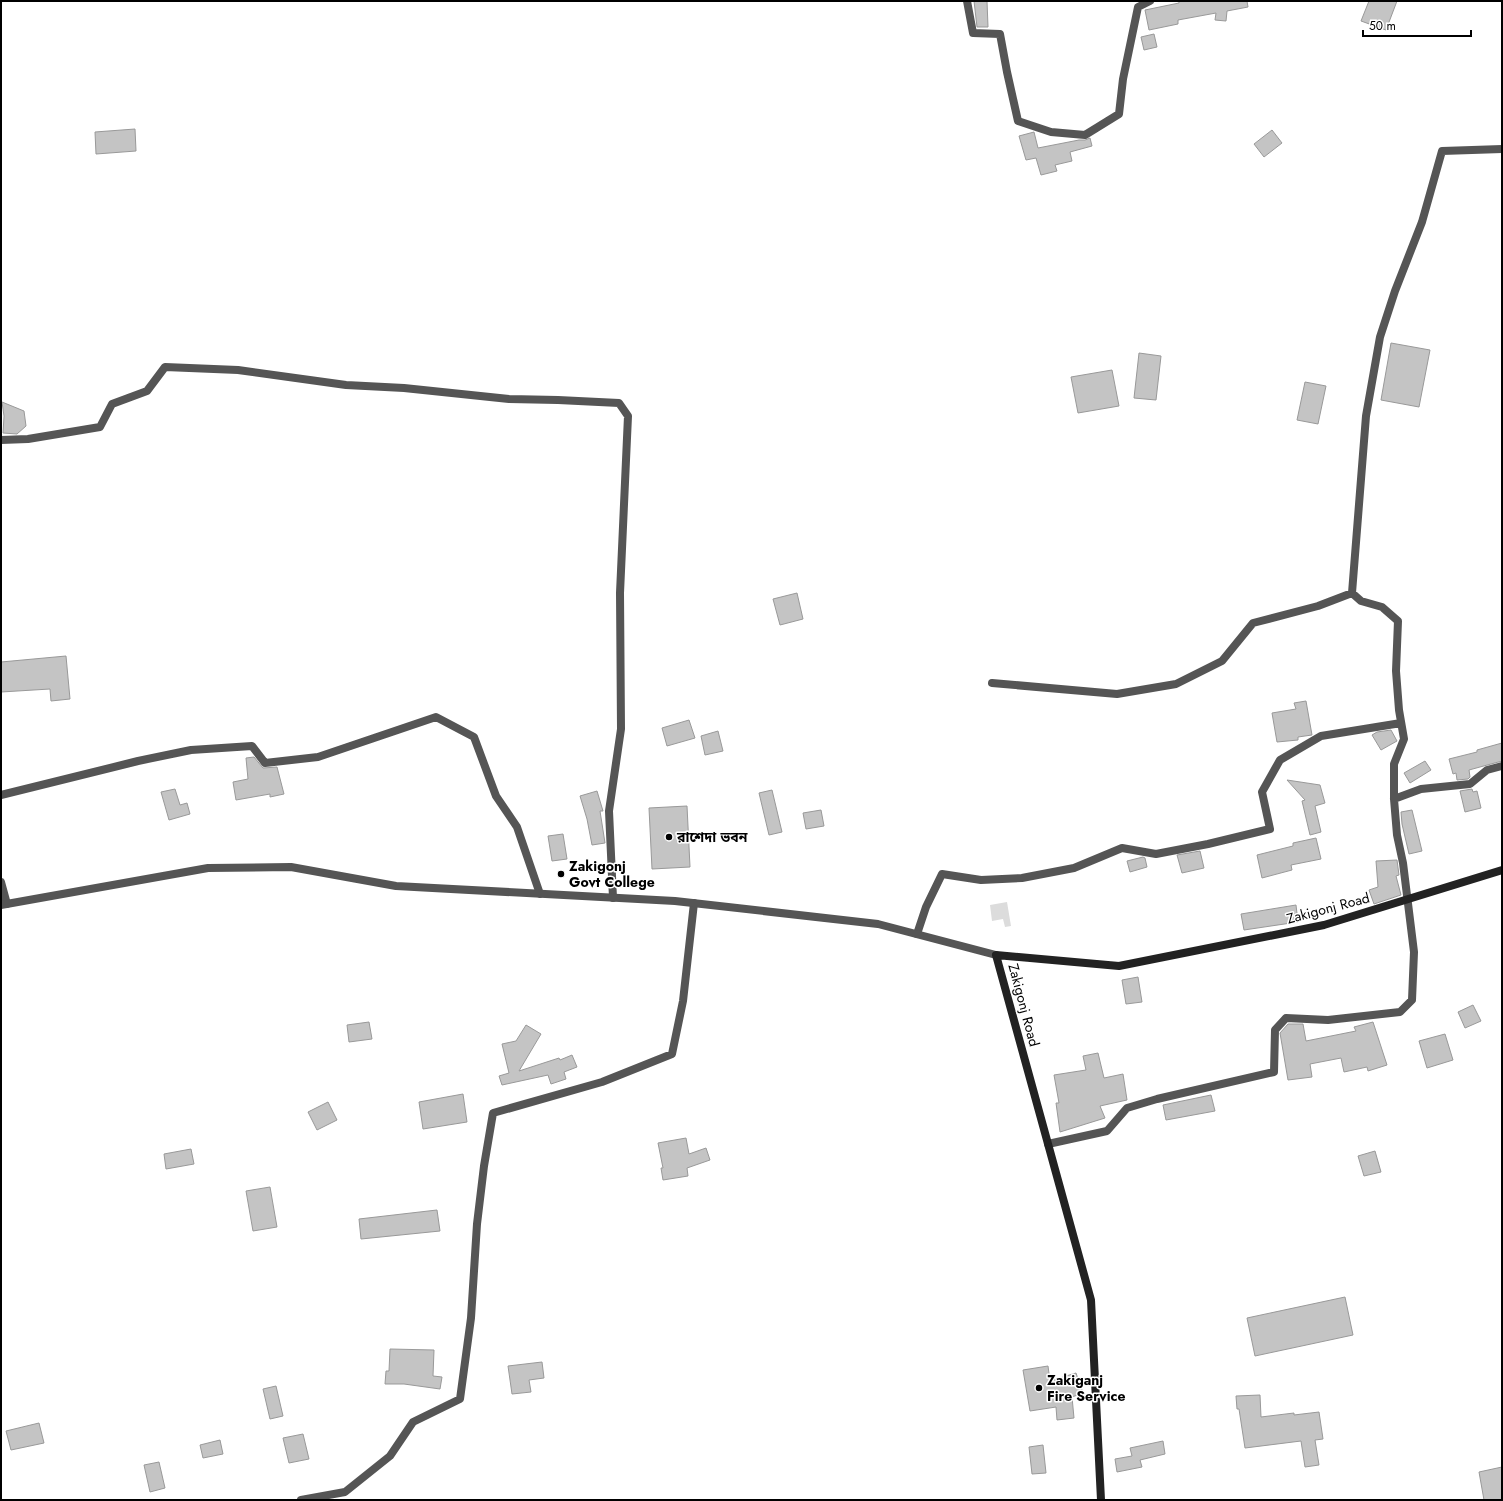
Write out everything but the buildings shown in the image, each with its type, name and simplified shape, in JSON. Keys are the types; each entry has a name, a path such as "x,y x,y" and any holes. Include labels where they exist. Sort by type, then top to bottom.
{"main road":[{"name":"Zakigonj Road","path":"1101,1500 1091,1300 996,955 1119,966 1324,925 1502,870"}],"street":[{"path":"967,1 973,33 1000,34 1018,121 1051,132 1085,136 1119,114 1123,79 1138,7 1150,1"},
{"path":"1352,593 1366,416 1380,338 1395,291 1422,222 1442,151 1502,150"},
{"path":"1,440 28,439 100,427 112,404 147,391 165,367 238,370 346,385 404,388 509,399 619,403 628,416 620,593 621,729 609,811 613,898"},
{"path":"992,683 1117,694 1176,684 1222,661 1253,623 1318,606 1352,593"},
{"path":"1048,1144 1107,1131 1128,1108 1274,1072 1274,1030 1286,1018 1328,1020 1400,1012 1412,1000 1414,952 1403,863 1397,834 1394,799 1394,764 1404,739 1396,671 1398,621 1382,607 1361,601 1352,593"},
{"path":"1,795 138,761 191,750 252,746 265,763 318,756 436,717 474,737 496,796 517,827 540,894"},
{"path":"917,934 926,907 942,874 981,880 1022,878 1074,868 1122,848 1156,854 1208,844 1270,829 1262,792 1280,760 1320,736 1401,723"},
{"path":"1394,799 1421,789 1470,784 1488,770 1502,766"},
{"path":"1,882 4,905 208,868 291,867 396,886 694,903 878,924 996,955"},
{"path":"300,1500 345,1492 390,1456 412,1422 460,1399 471,1318 477,1224 484,1166 493,1113 602,1082 672,1054 683,1001 694,903"}],"shaded area":[{"path":"1007,902 1011,926 1005,927 1003,919 992,921 990,905"}],"place":[{"name":"রাশেদা ভবন","path":"669,837"},
{"name":"Zakigonj Govt College","path":"561,874"},
{"name":"Zakiganj Fire Service","path":"1039,1388"}]}
